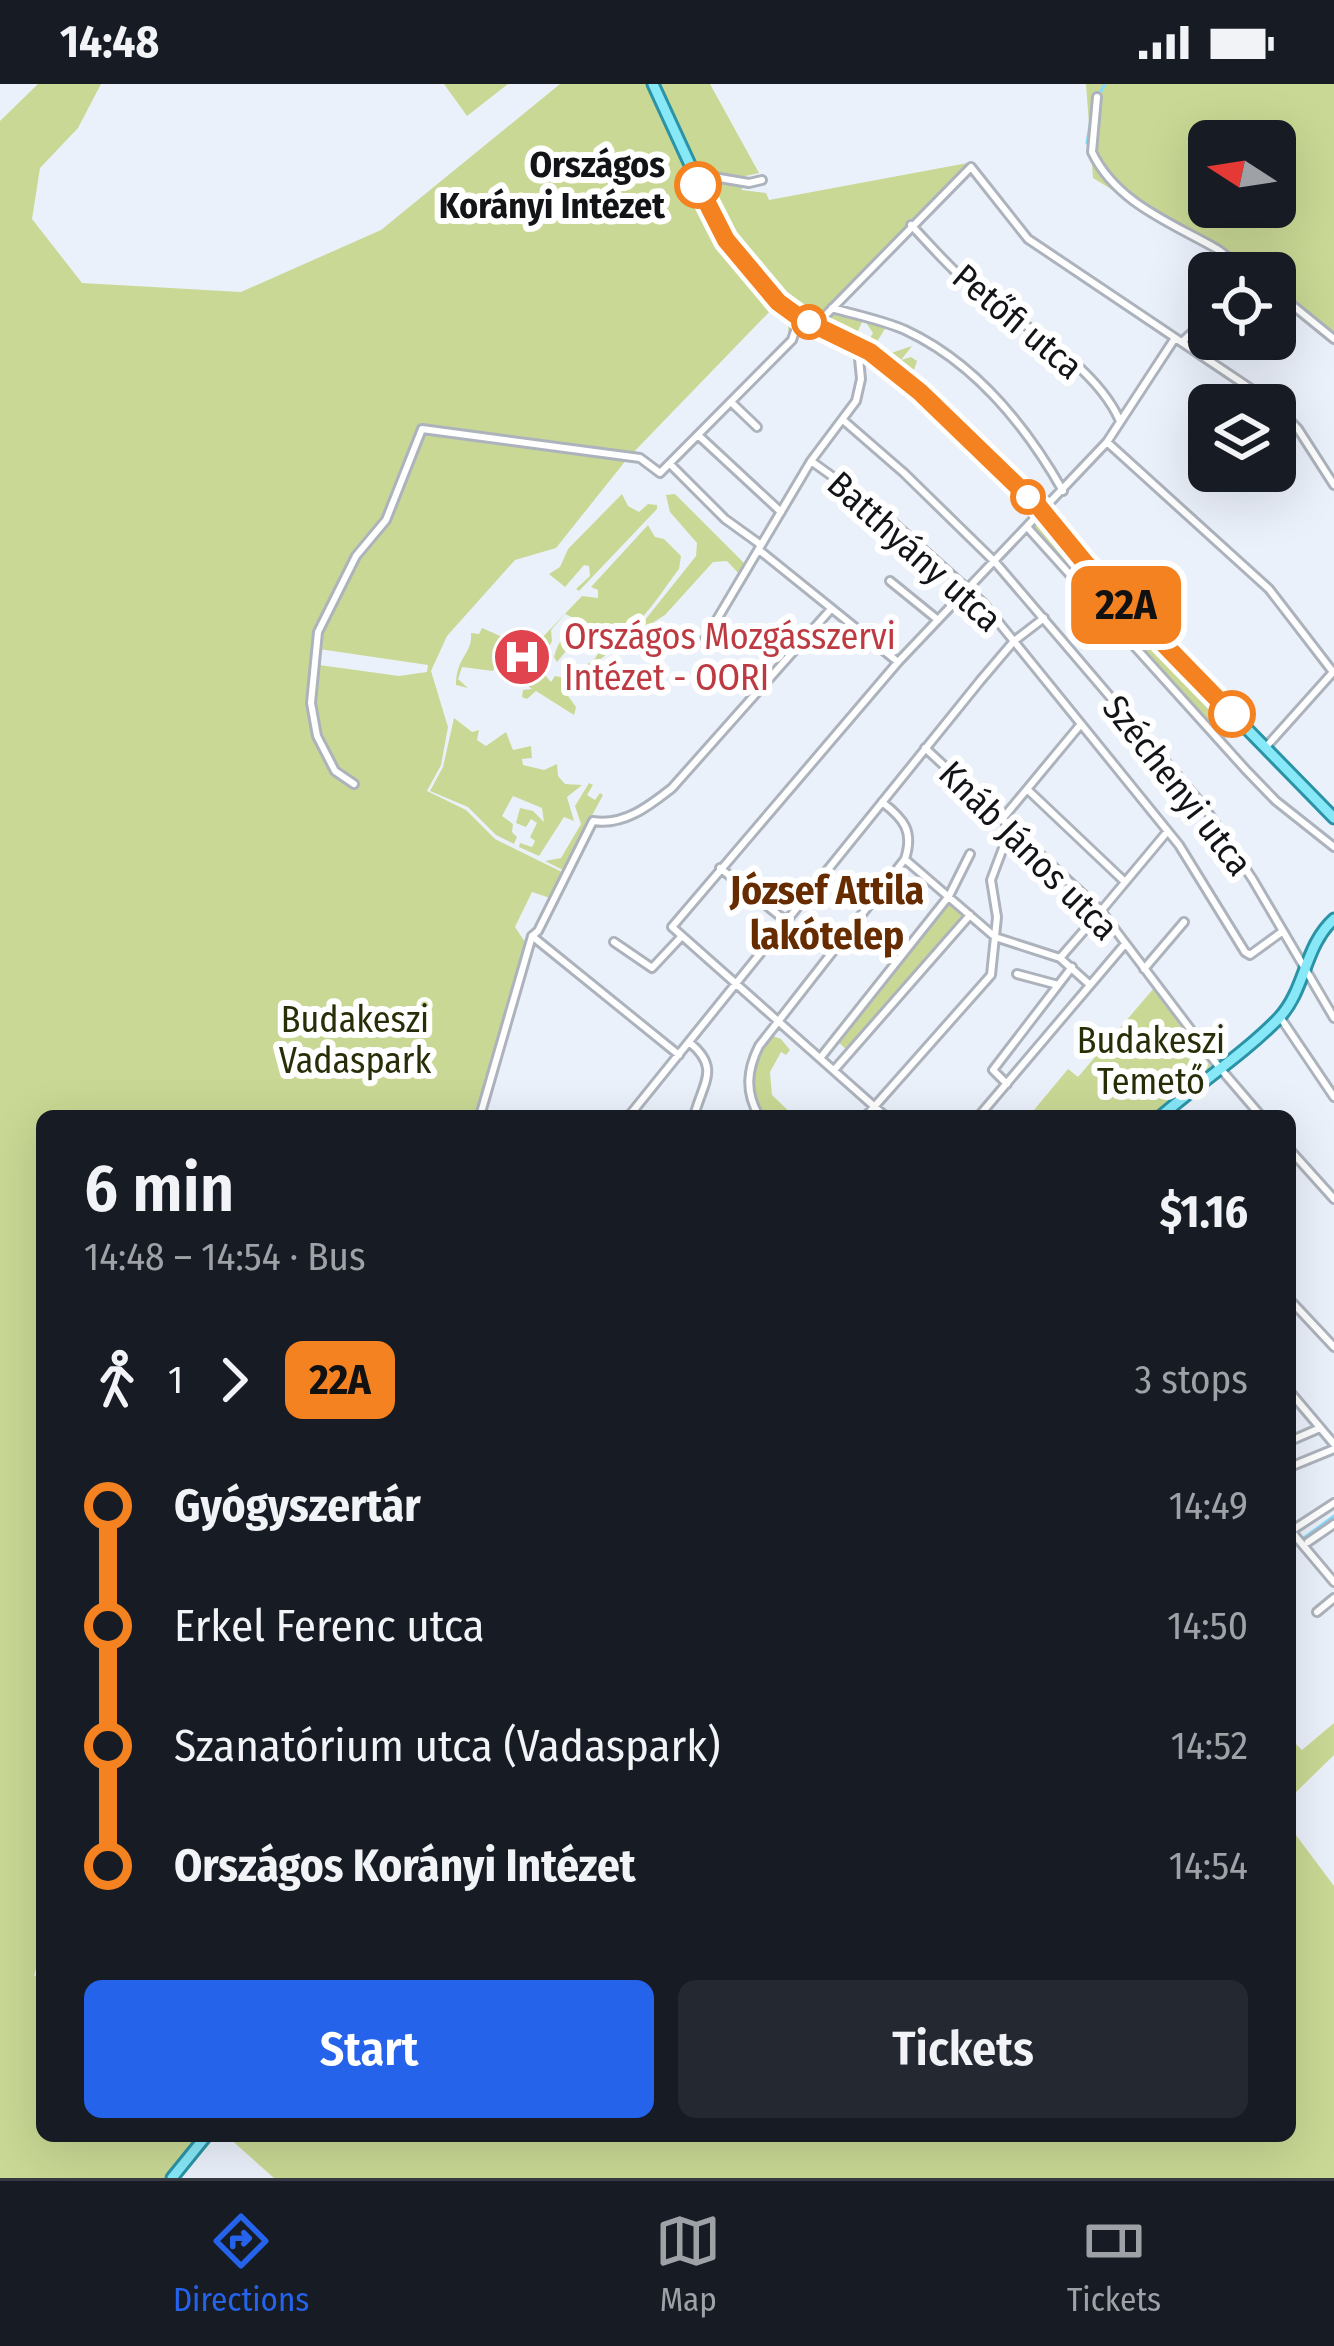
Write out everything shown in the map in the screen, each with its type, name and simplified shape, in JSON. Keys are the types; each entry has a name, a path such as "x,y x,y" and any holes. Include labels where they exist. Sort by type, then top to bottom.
{"main road":[{"path":"653,84 693,176 732,249 794,315 882,360 986,454 1085,563 1334,818"},
{"path":"1168,1110 1280,1017 1295,996 1314,942 1334,919"},
{"path":"172,2178 201,2142"}],"street":[{"path":"1097,97 1092,152 1120,193 1221,252"},
{"path":"816,325 971,167 1028,238 1244,384"},
{"path":"693,176 703,173 749,183 762,180"},
{"name":"Petőfi utca","path":"911,225 974,289 1045,338 1096,387 1120,421"},
{"path":"832,308 907,331 979,378 1063,491"},
{"path":"1296,308 1334,339"},
{"path":"354,784 335,771 317,736 311,703 317,640 356,556 379,532 392,508 422,429 640,458 660,473 792,340 794,315"},
{"path":"878,1110 672,927 898,662 1108,442 1188,332"},
{"path":"703,644 860,389 857,345"},
{"path":"731,402 757,427"},
{"name":"Széchenyi utca","path":"843,420 995,562 1205,808 1334,1018"},
{"path":"1296,428 1334,484"},
{"path":"698,435 781,512"},
{"path":"1108,442 1269,589 1333,674 1265,748"},
{"name":"Batthyány utca","path":"812,461 879,510 983,603 1193,866 1245,952 1250,955 1283,931"},
{"path":"670,464 725,519 898,662"},
{"path":"1028,528 1246,770 1334,847"},
{"path":"890,580 938,620"},
{"path":"482,1110 532,936 593,821 604,823 644,810 672,788 830,609"},
{"path":"634,1110 1014,641 1044,618"},
{"path":"872,1110 991,975 997,916 991,880 1007,826 1028,790 1081,724"},
{"name":"Knáb János utca","path":"925,748 1101,910 1256,1110"},
{"path":"1028,790 1125,882"},
{"path":"757,1110 748,1089 749,1069 759,1046 905,860 910,833 898,814 882,802"},
{"path":"1101,910 1166,832"},
{"path":"821,1057 949,896 970,854"},
{"path":"905,860 995,937 1060,958 1089,984"},
{"path":"720,868 786,921"},
{"path":"835,1069 970,914"},
{"path":"1060,958 1095,918"},
{"path":"1144,969 1184,922"},
{"path":"532,936 679,1054"},
{"path":"614,942 652,968 682,936"},
{"path":"984,1110 1125,944"},
{"path":"1007,1084 993,1070 1072,967"},
{"path":"1017,974 1058,985"},
{"path":"1280,1017 1334,1097"},
{"path":"688,1042 704,1055 708,1066 696,1110"},
{"path":"1296,1157 1334,1199"},
{"path":"1296,1306 1334,1347"},
{"path":"1296,1399 1334,1447 1296,1464"},
{"path":"1296,1438 1321,1427"},
{"path":"1296,1527 1334,1503"},
{"path":"1303,1542 1334,1524"},
{"path":"1296,1536 1334,1582"},
{"path":"1317,1612 1334,1598"}],"green space":[{"name":"Budakeszi Vadaspark","path":"38,84 101,84 78,128 40,168 32,219 82,283 241,292 381,230 560,84 710,84 759,173 741,177 742,190 766,193 769,200 973,162 816,325 786,312 793,325 789,340 788,323 774,307 627,459 556,548 515,560 447,636 431,671 448,727 441,765 427,791 466,810 495,839 566,874 553,899 532,892 515,927 527,945 480,1110 36,1110 36,2142 211,2142 181,2178 0,2178 0,121","holes":["319,649 428,665 427,672 399,676 319,665"]},
{"path":"444,84 508,84 467,116"},
{"path":"1086,84 1334,84 1334,345 1296,313 1296,252 1214,252 1093,178"},
{"path":"837,311 863,320 857,333 869,340 873,333 865,321 886,327 875,345 891,353 912,346 901,360 911,357 917,361 914,370 904,373 825,321"},
{"path":"622,494 628,506 639,512 648,504 657,509 579,591 576,589 590,576 589,566 584,565 565,587 549,574"},
{"path":"675,494 746,565 741,576 727,561 713,562 665,615 633,635 696,556 697,543 670,512 666,495"},
{"path":"1044,513 1240,722 1221,743 1029,528"},
{"path":"648,525 655,537 664,539 681,556 679,569 654,603 633,627 610,642 581,633 557,662 554,657 561,641 587,624 565,614 551,630 552,641 543,660 538,642 582,596 598,598 598,590 591,587"},
{"path":"482,628 507,639 493,671 462,667 458,679 468,688 456,685 471,633 479,634"},
{"path":"603,646 612,650 563,689 576,707 574,715 536,691 527,699 522,697 523,690 532,689 527,685 531,677 544,674 551,682 555,676 565,678 594,660"},
{"path":"454,718 472,732 479,730 477,740 486,746 506,732 513,750 531,746 532,758 522,759 523,765 544,770 557,764 565,784 582,785 567,797 574,821 564,817 539,856 519,847 520,843 532,847 535,841 530,837 537,823 531,819 526,827 516,823 520,808 533,811 544,822 542,808 513,796 502,816 513,824 514,844 496,835 468,807 430,791 443,767"},
{"path":"589,783 593,785 587,795 595,800 603,795 563,870 545,861 561,858 581,824 575,806"},
{"path":"950,902 965,916 848,1051 837,1041"},
{"name":"Budakeszi Temető","path":"1154,988 1211,1067 1161,1110 1034,1110 1068,1069 1078,1077"},
{"path":"770,1035 790,1050 786,1055 781,1052 770,1072 772,1095 788,1110 760,1110 754,1074"},
{"path":"1334,1723 1334,1755 1296,1792 1296,1744 1302,1750"},
{"path":"1296,1835 1334,1886 1334,2178 274,2178 234,2142 1296,2142"}],"waterway":[{"path":"1097,98 1105,84"},
{"path":"1087,143 1093,107"},
{"path":"1296,1544 1334,1516"}],"bus line":[{"name":"22A","path":"698,185 726,240 778,302 794,315 870,352 920,392 1039,507 1085,563 1232,714"}],"place":[{"name":"Országos Korányi Intézet","path":"698,185"},
{"name":"Országos Mozgásszervi Intézet - OORI","path":"522,657"}],"district":[{"name":"József Attila lakótelep","path":"827,912"}]}
